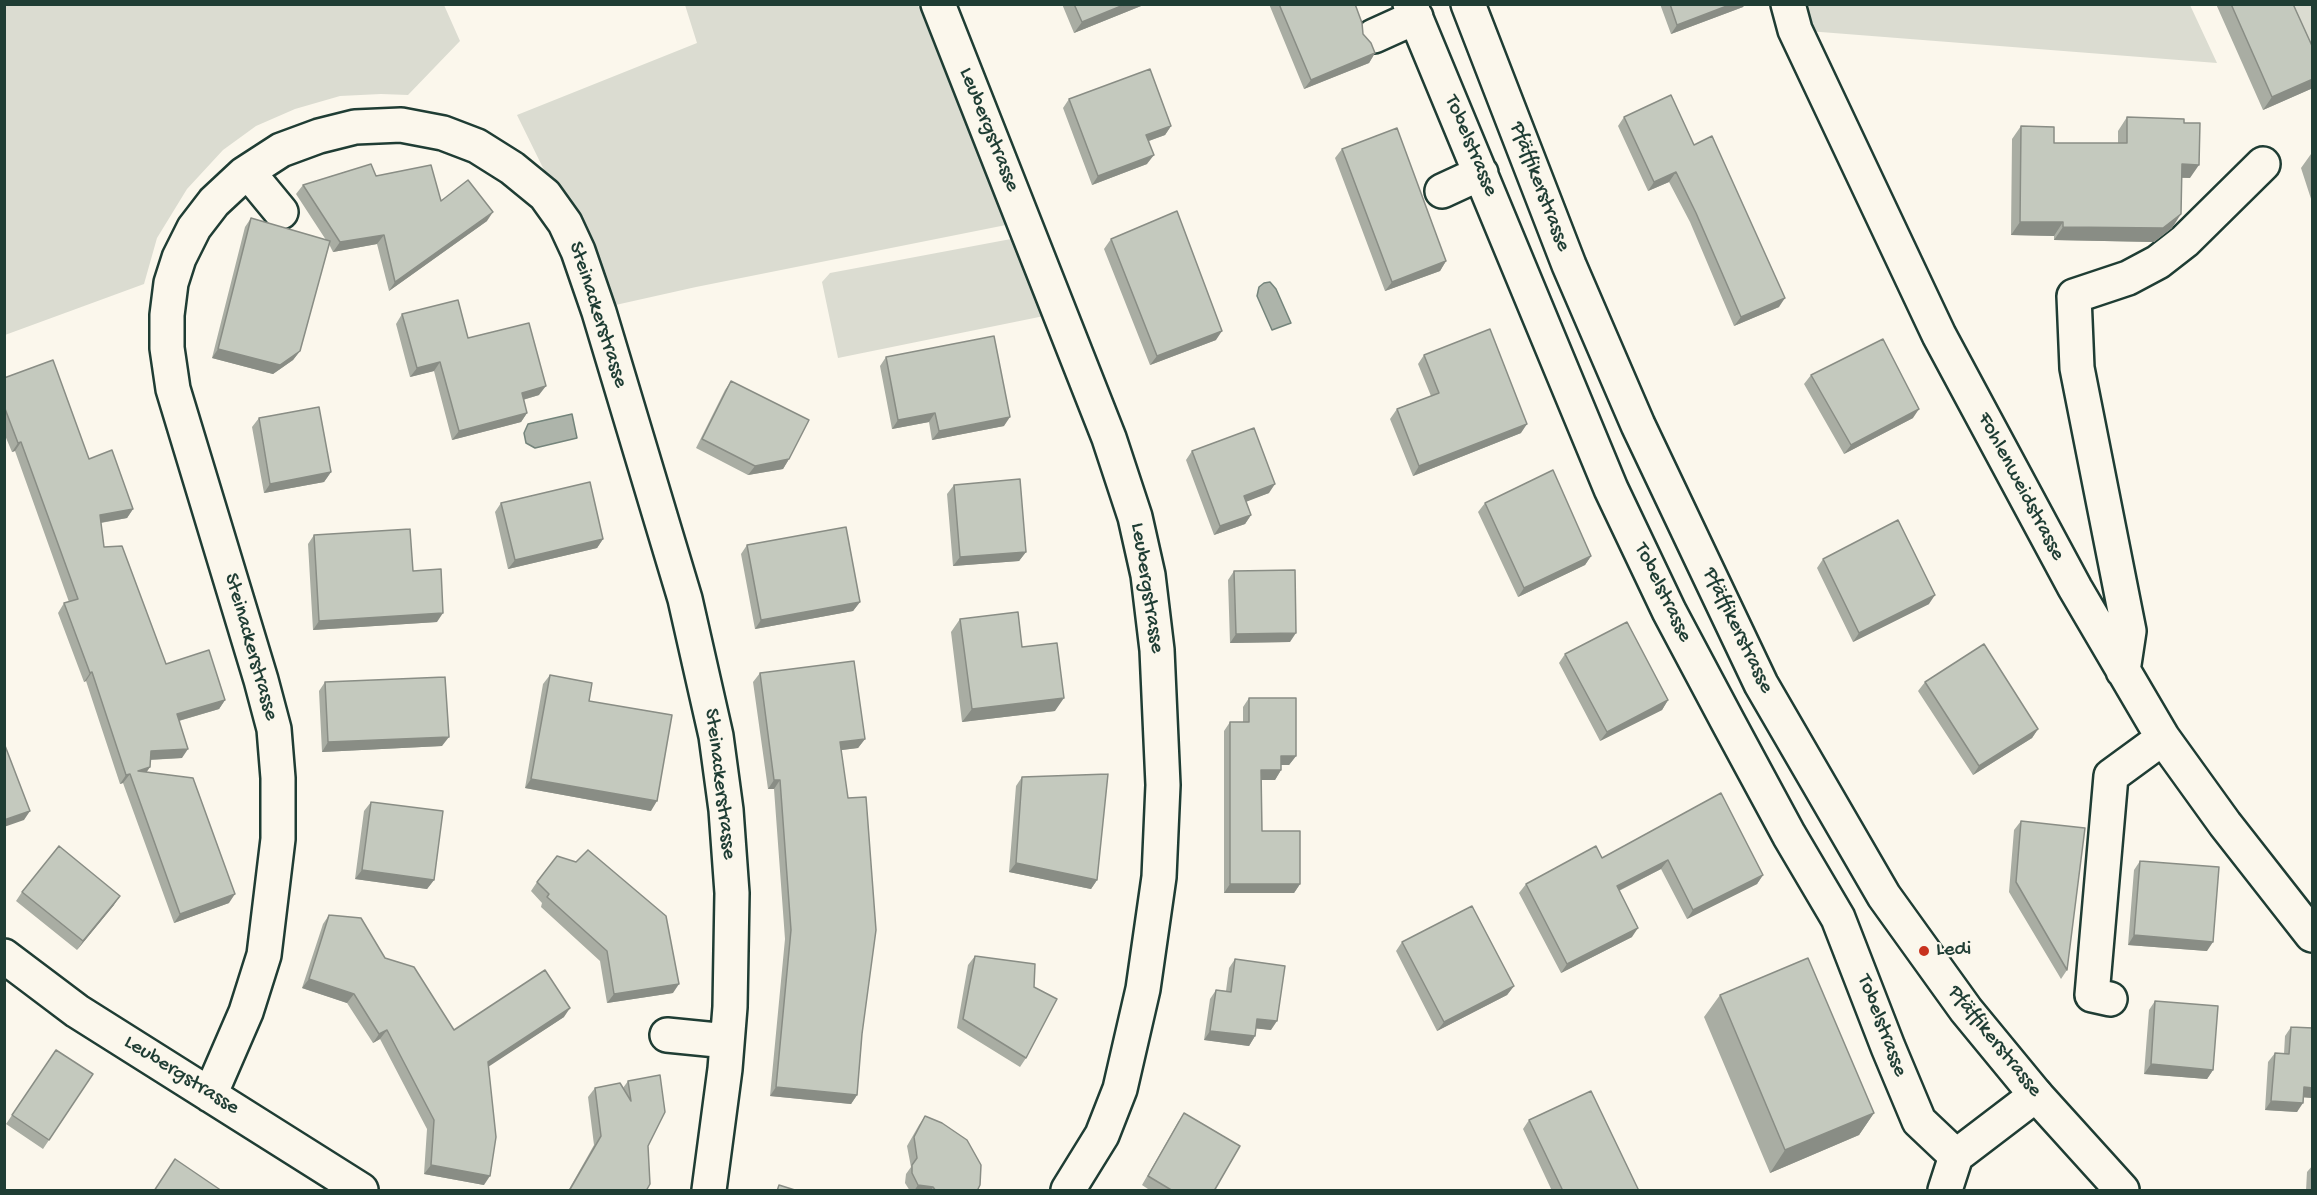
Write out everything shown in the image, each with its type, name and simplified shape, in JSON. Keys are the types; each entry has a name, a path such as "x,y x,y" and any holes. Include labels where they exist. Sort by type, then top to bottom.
{"street":[{"name":"Leubergstrasse","path":"938,4 1109,438 1136,517 1148,575 1157,650 1163,785 1161,847 1143,989 1120,1089 1102,1135 1068,1191"},
{"name":"Pfäffikerstrasse","path":"1468,4 1574,276 1638,425 1761,684 1884,896 1966,1010 2036,1095 2122,1191"},
{"name":"Fohlenweidstrasse","path":"1788,4 1795,30 1939,335 2075,588 2163,738 2225,824 2313,935"},
{"path":"1374,36 1413,11"},
{"name":"Tobelstrasse","path":"1413,11 1591,444 1664,601 1789,835 1838,918 1919,1121 1935,1139 1956,1156"},
{"name":"Steinackerstrasse","path":"210,1095 246,1012 264,955 279,839 278,778 274,729 261,680 173,389 167,348 167,315 171,283 179,258 194,228 214,202 248,172 281,150 319,136 355,127 401,125 442,133 477,146 512,168 545,195 566,223 599,312 682,588 716,736 726,810 732,893 732,962 727,1041 709,1191"},
{"path":"2123,670 2129,631 2077,368 2074,296 2127,278 2158,262 2186,241 2263,164"},
{"path":"248,172 281,212"},
{"path":"1442,191 1481,173"},
{"path":"2110,999 2092,994 2110,776 2163,738"},
{"name":"Leubergstrasse","path":"4,956 77,1011 362,1191"},
{"path":"667,1035 727,1041"},
{"path":"1945,1191 1956,1156 2036,1095"}],"shaded area":[{"path":"5,4 444,5 460,41 408,95 340,96 295,109 256,126 223,150 187,189 157,238 144,284 5,335"},
{"path":"685,5 918,5 1006,225 611,306 572,206 545,172 517,115 697,43"},
{"path":"1788,5 2190,5 2217,63 1795,30"},
{"path":"2282,5 2312,5 2312,67"},
{"path":"1011,239 1044,316 838,358 822,282 830,273"},
{"path":"1270,282 1276,289 1291,323 1272,330 1257,296 1259,287"},
{"path":"572,414 577,438 535,448 526,443 524,433 528,424"}],"building":[{"path":"1074,4 1126,4 1082,22"},
{"path":"1279,4 1355,4 1362,23 1363,34 1371,43 1375,53 1311,80"},
{"path":"1670,4 1732,4 1677,25"},
{"path":"2231,4 2293,4 2313,48 2313,79 2272,97"},
{"path":"1150,69 1171,126 1146,135 1154,155 1098,176 1069,99"},
{"path":"1671,95 1694,145 1712,136 1785,298 1741,317 1676,172 1654,182 1624,117"},
{"path":"2127,117 2184,119 2184,123 2200,123 2199,165 2182,164 2181,214 2163,228 2063,227 2063,222 2020,222 2021,126 2054,127 2054,143 2127,143"},
{"path":"1397,128 1446,261 1392,282 1342,149"},
{"path":"371,164 376,176 431,165 441,201 468,180 493,212 395,282 384,235 340,242 303,185"},
{"path":"1177,211 1222,331 1157,356 1111,239"},
{"path":"251,218 330,241 300,351 280,365 218,349"},
{"path":"458,300 468,338 529,323 546,386 522,393 527,413 459,431 440,362 417,368 402,314"},
{"path":"1490,329 1527,424 1419,466 1397,409 1439,393 1424,355"},
{"path":"994,336 1010,417 939,431 935,413 898,420 886,357"},
{"path":"1883,339 1919,409 1851,445 1811,375"},
{"path":"53,360 89,459 112,450 133,509 100,515 104,547 122,546 166,664 209,650 225,700 177,714 188,749 151,751 150,767 138,771 193,778 235,894 180,914 130,774 126,775 92,672 90,673 64,603 78,599 21,442 18,443 4,406 4,378"},
{"path":"731,381 809,420 789,459 755,466 702,439"},
{"path":"319,407 331,472 270,484 259,418"},
{"path":"1254,428 1275,484 1244,496 1251,515 1220,526 1192,451"},
{"path":"1553,470 1591,556 1524,588 1485,503"},
{"path":"1020,479 1026,552 960,557 954,485"},
{"path":"590,482 603,539 515,560 501,503"},
{"path":"1898,520 1935,595 1859,633 1823,559"},
{"path":"846,527 860,602 761,620 747,545"},
{"path":"410,529 413,571 441,569 443,613 319,621 314,535"},
{"path":"1295,570 1296,633 1236,634 1234,571"},
{"path":"1018,612 1022,647 1057,643 1064,698 972,709 960,619"},
{"path":"1627,622 1668,700 1607,732 1565,654"},
{"path":"1984,644 2038,729 1979,766 1925,682"},
{"path":"854,661 865,739 840,742 848,798 866,797 876,930 862,1034 857,1095 776,1087 791,930 780,780 774,780 760,673"},
{"path":"550,675 592,683 589,701 672,715 657,801 531,779"},
{"path":"445,677 449,737 328,742 325,682"},
{"path":"1249,698 1296,698 1296,756 1281,756 1281,770 1261,770 1262,831 1300,831 1300,884 1230,884 1230,722 1249,722"},
{"path":"4,743 30,811 4,820"},
{"path":"1108,774 1097,880 1016,863 1022,777"},
{"path":"1721,793 1763,875 1693,910 1668,860 1617,886 1638,928 1567,964 1526,884 1596,846 1602,858"},
{"path":"371,802 443,811 434,880 362,870"},
{"path":"2021,821 2085,828 2067,970 2016,882"},
{"path":"59,846 120,896 83,941 22,892"},
{"path":"588,850 666,916 679,984 614,994 607,951 547,897 549,894 537,882 557,856 576,862"},
{"path":"2140,861 2219,867 2213,942 2134,935"},
{"path":"1472,906 1514,986 1444,1022 1402,942"},
{"path":"329,915 361,918 385,958 414,967 454,1030 545,970 570,1008 488,1062 496,1137 490,1176 431,1165 434,1120 387,1030 379,1034 354,994 309,979"},
{"path":"975,956 1035,964 1034,987 1057,999 1026,1058 963,1019"},
{"path":"1808,958 1874,1113 1785,1150 1720,995"},
{"path":"1235,959 1285,966 1277,1021 1257,1019 1255,1036 1210,1031 1216,990 1231,992"},
{"path":"2155,1001 2218,1006 2213,1070 2151,1064"},
{"path":"2291,1027 2313,1028 2313,1088 2304,1087 2303,1103 2271,1101 2275,1053 2289,1054"},
{"path":"56,1050 93,1074 49,1140 12,1115"},
{"path":"660,1075 665,1112 648,1146 650,1184 646,1191 569,1191 601,1136 595,1088 620,1083 631,1101 628,1081"},
{"path":"1591,1091 1639,1191 1563,1191 1529,1120"},
{"path":"1184,1113 1240,1146 1214,1191 1173,1191 1148,1176"},
{"path":"925,1116 942,1123 967,1140 981,1165 980,1185 977,1191 936,1191 933,1187 918,1185 912,1173 912,1165 917,1158 914,1137"},
{"path":"175,1159 222,1191 154,1191"},
{"path":"779,1185 798,1191 777,1191"}],"place":[{"name":"Ledi","path":"1924,951"}]}
